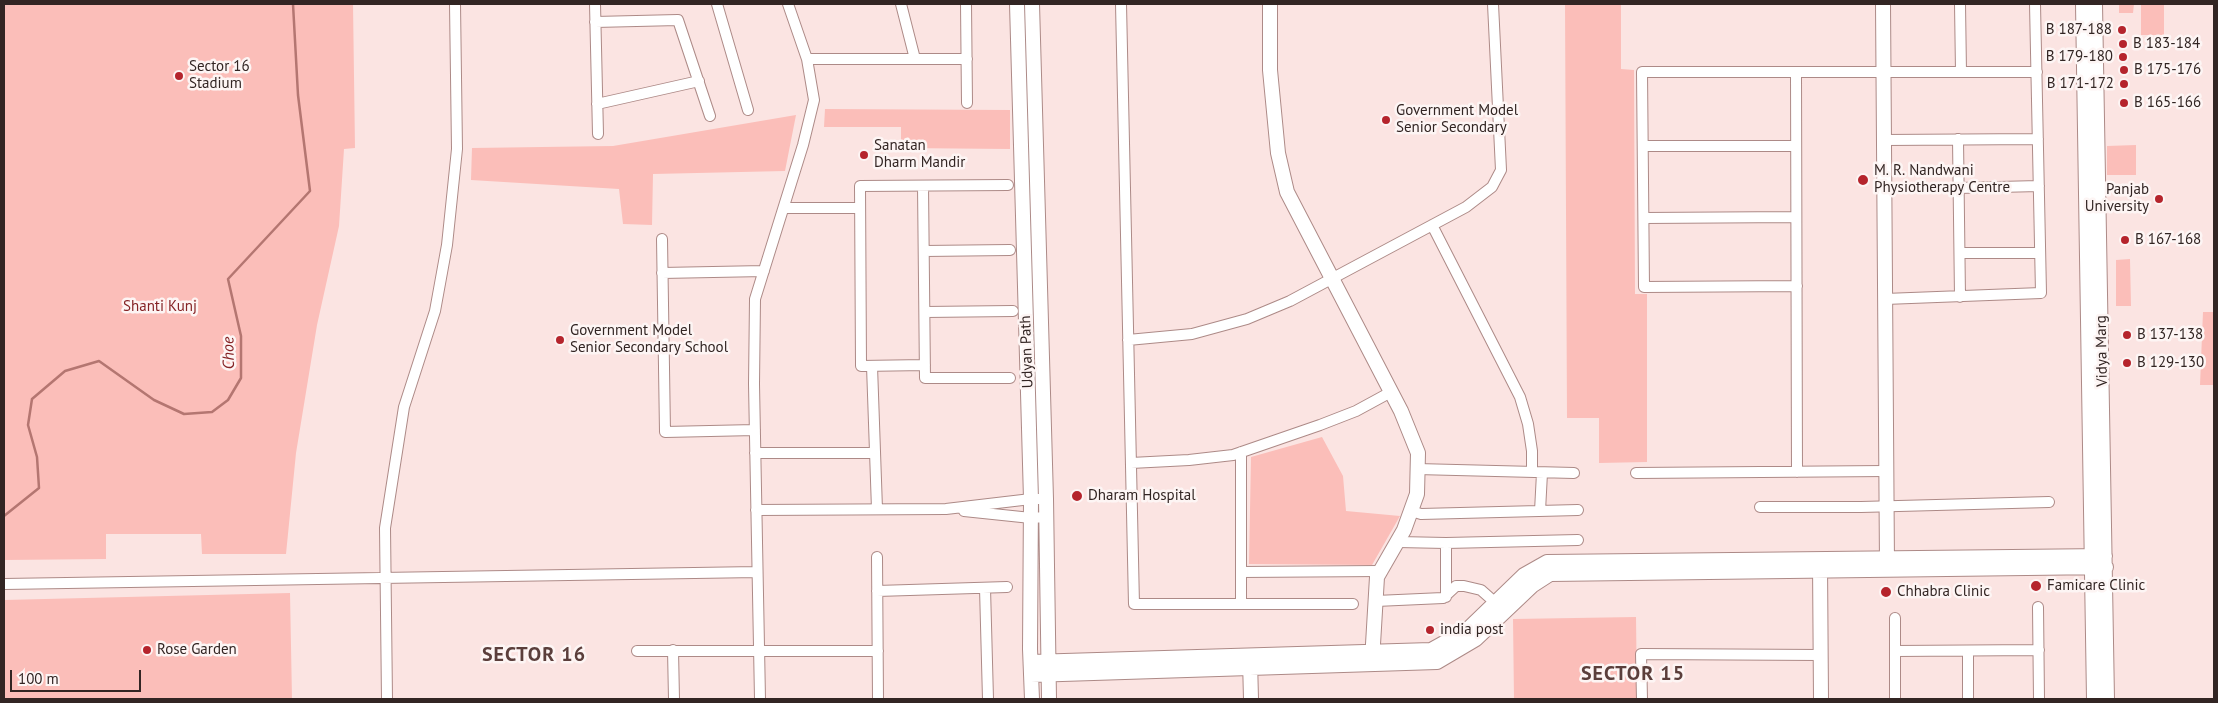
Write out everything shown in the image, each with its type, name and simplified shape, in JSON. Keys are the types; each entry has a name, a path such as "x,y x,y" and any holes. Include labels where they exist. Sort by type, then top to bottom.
{"main road":[{"name":"Udyan Path","path":"1017,4 1031,499 1032,699"},
{"name":"Udyan Path","path":"1032,4 1046,499 1049,696"},
{"path":"1270,4 1270,70 1278,153 1287,192 1391,392 1418,453 1417,494 1404,530 1377,577 1372,658"},
{"path":"1883,4 1887,564"},
{"name":"Vidya Marg","path":"2083,4 2099,562 2108,699"},
{"name":"Vidya Marg","path":"2094,699 2099,562 2095,4"},
{"path":"1031,669 1372,658 1437,662 1476,639 1500,608 1550,574 1820,565 2099,562"},
{"path":"1820,565 1821,699"},
{"path":"1048,642 1077,667"},
{"path":"1250,662 1251,699"},
{"path":"1049,696 1061,679 1077,667"}],"street":[{"path":"387,699 385,528 404,407 435,311 447,245 457,149 455,4"},
{"path":"595,4 598,134"},
{"path":"717,4 748,110"},
{"path":"760,699 754,430 756,299 803,145 814,100 807,59 788,4"},
{"path":"901,4 915,59"},
{"path":"966,4 967,103"},
{"path":"1121,4 1134,604 1353,604"},
{"path":"1128,340 1192,334 1247,319 1290,301 1466,207 1492,187 1501,170 1494,4"},
{"path":"1960,4 1961,72"},
{"path":"1885,298 1960,297 2041,292 2035,4"},
{"path":"595,22 678,20 710,116"},
{"path":"807,59 967,59"},
{"path":"1797,286 1644,287 1642,72 2037,72"},
{"path":"1796,72 1797,472"},
{"path":"597,104 699,81"},
{"path":"1884,140 2038,139"},
{"path":"1958,140 1960,297"},
{"path":"1643,146 1796,146"},
{"path":"925,365 861,366 860,186 1008,185"},
{"path":"923,186 925,378 1010,378"},
{"path":"1958,188 2039,186"},
{"path":"784,208 860,208"},
{"path":"1644,218 1796,217"},
{"path":"1432,225 1520,397 1528,424 1537,473 1540,511"},
{"path":"662,238 665,432 754,430"},
{"path":"924,251 1010,250"},
{"path":"1960,253 2040,254"},
{"path":"662,273 764,271"},
{"path":"924,312 1013,311"},
{"path":"872,366 877,509"},
{"path":"1130,463 1189,460 1240,452 1329,422 1356,411 1391,392"},
{"path":"1240,452 1241,603"},
{"path":"755,453 875,453"},
{"path":"1417,469 1574,473"},
{"path":"1636,472 1886,471"},
{"path":"946,509 1046,499"},
{"path":"1760,507 2049,502"},
{"path":"756,510 946,509 1031,518 1046,517"},
{"path":"1411,511 1421,514 1578,510"},
{"path":"1398,542 1446,543 1578,540"},
{"path":"1446,543 1446,596"},
{"path":"877,557 878,699"},
{"path":"1241,572 1380,571"},
{"path":"4,584 757,572"},
{"path":"1376,601 1446,596 1456,586 1476,588 1486,593 1500,608"},
{"path":"877,591 1007,587"},
{"path":"985,588 988,699"},
{"path":"2038,607 2039,699"},
{"path":"1895,618 1895,699"},
{"path":"673,650 674,699"},
{"path":"637,651 759,650 878,652"},
{"path":"1895,651 2039,650"},
{"path":"1968,651 1968,699"},
{"path":"1642,699 1641,654 1820,655"}],"green space":[{"name":"Shanti Kunj","path":"4,4 353,4 355,148 344,149 339,226 317,325 296,453 286,554 202,554 201,534 106,534 106,559 4,560"},
{"path":"1565,4 1621,4 1621,69 1634,70 1635,294 1647,294 1647,462 1599,463 1599,418 1567,418"},
{"path":"2119,4 2134,4 2133,13 2119,13"},
{"path":"2141,4 2164,4 2164,35 2141,35"},
{"path":"825,109 1010,110 1010,149 901,148 901,127 824,127"},
{"path":"796,115 785,171 653,174 652,225 623,224 619,189 471,180 472,148 613,146"},
{"path":"2136,145 2136,175 2107,175 2107,146"},
{"path":"2130,259 2131,306 2116,306 2116,260"},
{"path":"2203,312 2214,312 2214,385 2200,385"},
{"path":"1322,437 1343,476 1346,511 1400,516 1372,565 1249,564 1251,457"},
{"name":"Rose Garden","path":"290,593 292,699 4,699 4,600"},
{"path":"1636,617 1637,699 1514,699 1513,619"}],"waterway":[{"name":"Choe","path":"4,516 39,488 37,457 28,425 32,399 65,371 99,361 154,400 184,414 212,412 228,400 241,378 241,336 228,279 310,191 298,95 293,4"}],"place":[{"name":"B 187-188","path":"2122,30"},
{"name":"B 183-184","path":"2123,44"},
{"name":"B 179-180","path":"2123,57"},
{"name":"B 175-176","path":"2124,70"},
{"name":"Sector 16 Stadium","path":"179,76"},
{"name":"B 171-172","path":"2124,84"},
{"name":"B 165-166","path":"2124,103"},
{"name":"Government Model Senior Secondary","path":"1386,120"},
{"name":"Sanatan Dharm Mandir","path":"864,155"},
{"name":"M. R. Nandwani Physiotherapy Centre","path":"1863,180"},
{"name":"Panjab University","path":"2159,199"},
{"name":"B 167-168","path":"2125,240"},
{"name":"B 137-138","path":"2127,335"},
{"name":"Government Model Senior Secondary School","path":"560,340"},
{"name":"B 129-130","path":"2127,363"},
{"name":"Dharam Hospital","path":"1077,496"},
{"name":"Famicare Clinic","path":"2036,586"},
{"name":"Chhabra Clinic","path":"1886,592"},
{"name":"india post","path":"1430,630"},
{"name":"Rose Garden","path":"147,650"}],"district":[{"name":"SECTOR 16","path":"534,655"},
{"name":"SECTOR 15","path":"1633,674"}]}
